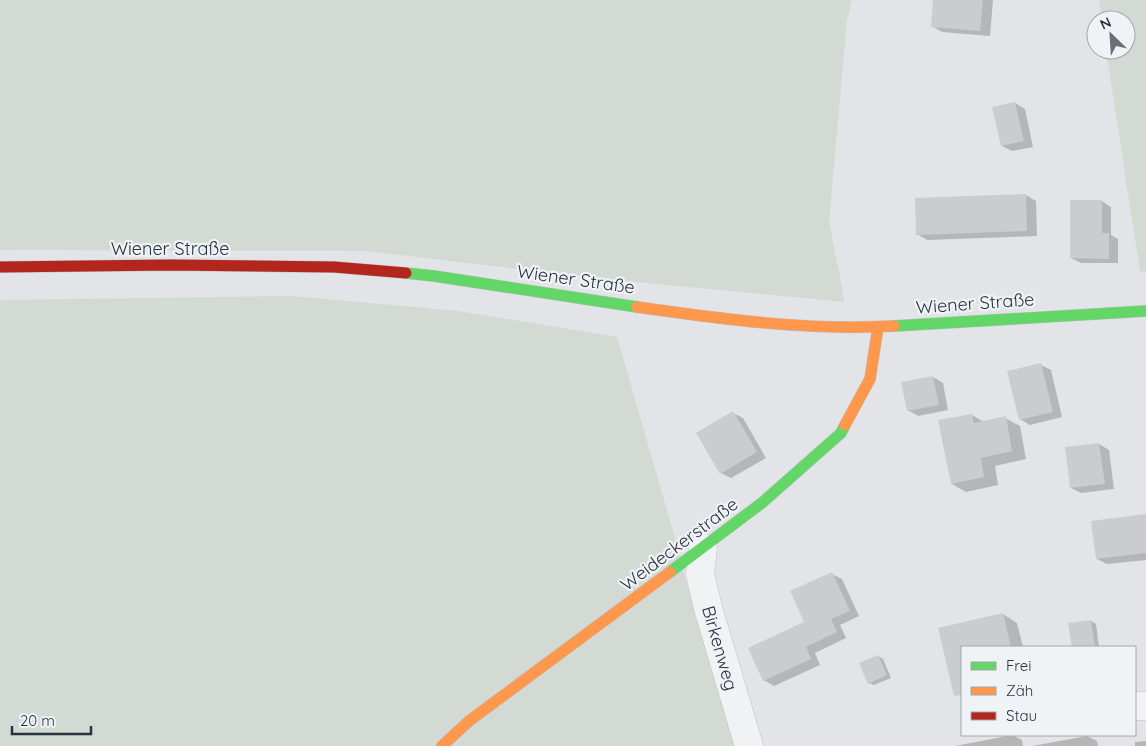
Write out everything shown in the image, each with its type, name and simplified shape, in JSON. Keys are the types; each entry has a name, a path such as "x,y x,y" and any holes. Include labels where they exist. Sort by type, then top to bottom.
{"main road":[{"name":"Wiener Straße","path":"0,267 171,265 334,267 434,276 694,315 778,324 878,327 1146,311"},
{"name":"Weideckerstraße","path":"442,746 469,721 568,650 763,502 841,433 870,379 878,327"}],"street":[{"name":"Birkenweg","path":"702,548 700,574 708,608 749,746"}],"shaded area":[{"path":"0,0 852,0 847,20 829,222 845,302 604,279 366,251 0,250"},
{"path":"1099,0 1146,0 1146,271 1140,272 1108,60 1136,60 1136,10 1100,10"},
{"path":"292,296 459,311 617,337 685,578 739,746 0,746 0,300"}],"building":[{"path":"933,0 983,0 980,31 931,27"},
{"path":"1015,102 1024,141 1001,146 992,107"},
{"path":"1026,194 1027,231 916,235 915,198"},
{"path":"1070,200 1102,200 1102,233 1109,233 1109,259 1070,258"},
{"path":"1041,363 1053,412 1019,420 1007,371"},
{"path":"933,376 939,405 907,411 901,382"},
{"path":"733,411 757,452 720,474 696,433"},
{"path":"972,414 974,423 1006,416 1012,451 981,458 984,477 951,484 938,420"},
{"path":"1099,443 1105,484 1070,488 1065,447"},
{"path":"1146,514 1146,553 1096,559 1091,521"},
{"path":"832,572 850,611 831,619 837,632 806,647 811,659 763,681 748,648 804,622 790,591"},
{"path":"1003,613 1011,646 961,646 961,695 954,696 938,628"},
{"path":"1091,620 1095,646 1072,646 1068,623"},
{"path":"878,655 887,675 868,684 859,663"}],"traffic: fast":[{"path":"406,273 637,307"},
{"path":"894,326 1146,311"},
{"path":"670,572 763,502 841,433 845,425"}],"traffic: slow":[{"path":"637,307 765,323 829,327 894,326"},
{"path":"845,425 870,379 878,327"},
{"path":"442,746 469,721 670,572"}],"traffic: jam":[{"path":"0,267 171,265 334,267 406,273"}]}
